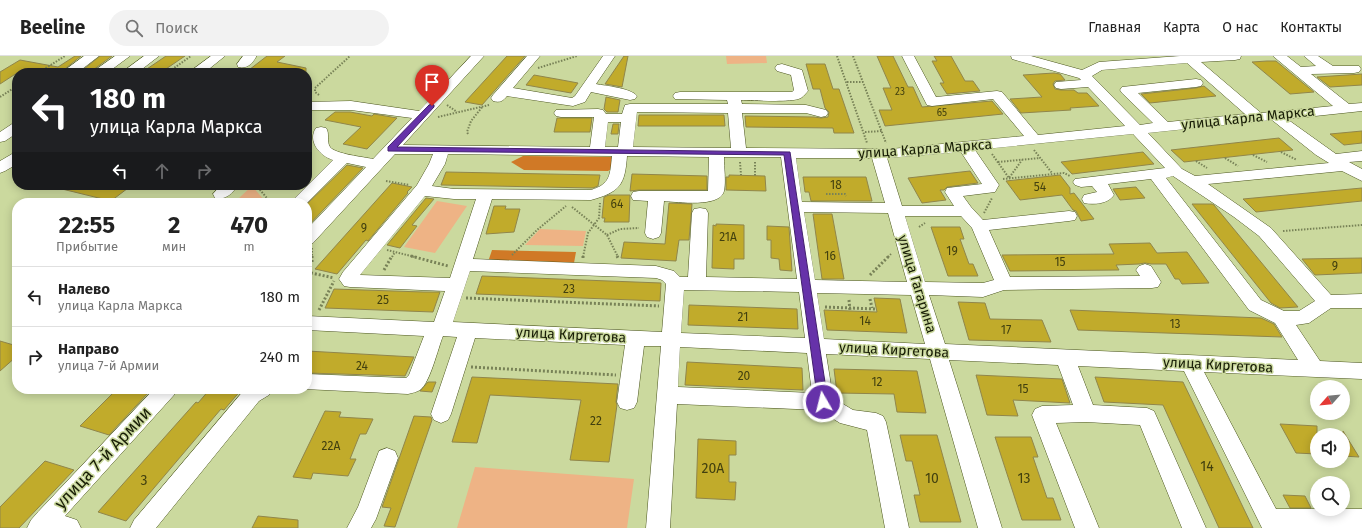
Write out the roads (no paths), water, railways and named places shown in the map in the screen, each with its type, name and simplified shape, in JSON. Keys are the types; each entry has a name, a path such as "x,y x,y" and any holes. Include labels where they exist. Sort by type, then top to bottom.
{"street":[{"path":"75,68 93,56"},
{"path":"106,68 124,56"},
{"path":"135,68 153,56"},
{"path":"202,68 219,56"},
{"path":"312,239 391,149 428,117 478,56"},
{"path":"534,56 498,98 573,102 580,99 604,58"},
{"path":"908,56 932,102 997,95 1034,145"},
{"path":"1018,56 1088,79 1178,172 1240,213 1265,232 1327,302"},
{"path":"1089,56 1099,66"},
{"path":"1061,85 1088,79 1099,66 1161,59 1235,56"},
{"path":"1279,56 1346,109"},
{"path":"1310,56 1330,70"},
{"path":"1338,56 1358,70"},
{"path":"1188,58 1258,118"},
{"path":"781,62 792,102"},
{"path":"1298,71 1358,70"},
{"path":"1165,127 1127,90 1196,83"},
{"path":"422,189 454,194 580,196 601,204 616,182 630,107 622,93 587,87"},
{"path":"734,102 739,157"},
{"path":"602,118 630,107 734,102 792,102 806,109 821,113"},
{"path":"312,106 336,104 376,107 428,117"},
{"path":"336,104 321,125 320,140 323,147 337,155 378,164"},
{"name":"улица Карла Маркса","path":"391,149 717,152 739,157 876,148 1034,145 1137,130 1362,107"},
{"path":"561,113 598,113 602,118 597,151"},
{"path":"1275,116 1304,140 1362,176"},
{"path":"0,138 12,130"},
{"path":"463,150 468,134"},
{"path":"965,147 997,185 989,188 953,192 965,211 984,225 1004,284"},
{"name":"улица Гагарина","path":"876,148 990,528"},
{"path":"442,150 437,164 422,189 373,246 348,279 350,281 376,282 454,291"},
{"path":"639,196 709,197 714,195 716,192 717,152"},
{"path":"788,153 823,402"},
{"path":"312,179 337,155"},
{"path":"1192,181 1339,163 1362,156"},
{"path":"0,168 12,160"},
{"path":"1090,199 1101,198 1106,195 1105,191 1088,181 1178,172"},
{"path":"1155,174 1255,305 1282,318 1302,318 1327,302 1362,301"},
{"path":"312,382 408,386 417,380 454,291 485,195"},
{"path":"653,231 656,196"},
{"path":"795,207 965,211"},
{"path":"696,283 700,213"},
{"path":"984,225 1069,216"},
{"path":"463,266 656,272 668,275 674,283 658,528"},
{"path":"674,283 983,290 1004,284 1152,282 1144,270"},
{"path":"1282,318 1314,369"},
{"name":"улица Киргетова","path":"312,328 438,329 1362,371"},
{"path":"441,414 468,331"},
{"path":"626,402 635,338"},
{"path":"1065,357 1086,413"},
{"path":"1190,363 1272,524 1362,520"},
{"name":"улица 7-й Армии","path":"42,524 162,394"},
{"path":"142,528 254,394"},
{"path":"667,395 823,402 838,414 852,420 876,422 897,528"},
{"path":"1087,528 1042,415 1086,413 1147,417 1194,528"},
{"path":"359,528 368,511 387,458"},
{"path":"42,524 70,528"}]}
